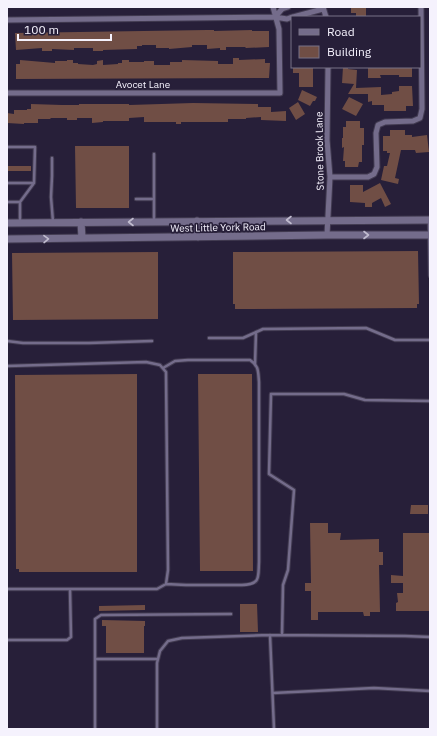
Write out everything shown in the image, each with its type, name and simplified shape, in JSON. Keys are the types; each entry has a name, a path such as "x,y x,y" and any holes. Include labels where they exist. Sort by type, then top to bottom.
{"main road":[{"name":"West Little York Road","path":"7,223 429,220"},
{"path":"197,221 198,237"},
{"path":"81,222 82,238"},
{"name":"West Little York Road","path":"7,239 430,235"}],"street":[{"path":"273,7 276,17"},
{"path":"276,17 282,9 288,7"},
{"path":"330,177 368,177 374,174 377,167 376,133 378,126 385,122 413,121 420,118 422,109 421,7"},
{"path":"295,16 323,8"},
{"path":"7,20 276,17 286,19 291,17"},
{"name":"Avocet Lane","path":"7,94 280,92 279,29 276,17"},
{"name":"Stone Brook Lane","path":"327,235 330,177 327,140 328,68"}],"lane":[{"path":"7,147 35,147 34,183 20,202 20,222"},
{"path":"154,154 154,222"},
{"path":"52,158 51,197 53,222"},
{"path":"7,183 34,183"},
{"path":"136,200 154,199"},
{"path":"7,202 20,202"},
{"path":"429,220 430,276"},
{"path":"209,338 243,338 263,328 366,328 395,340 430,340"},
{"path":"255,364 256,332"},
{"path":"7,341 23,343 152,341"},
{"path":"7,589 157,588 166,584 252,584 256,581 258,577 259,562 258,369 250,360 188,360 175,362 162,368"},
{"path":"7,366 146,362 160,365 166,372 168,570 166,584"},
{"path":"282,635 283,585 288,570 294,490 269,474 271,394 344,394 365,400 430,401"},
{"path":"7,640 67,640 71,637 70,589"},
{"path":"95,729 95,619 101,615 231,614"},
{"path":"270,635 274,729"},
{"path":"157,729 157,662 160,651 168,641 182,638 270,635 430,636"},
{"path":"95,659 158,658"},
{"path":"272,693 374,688 430,691"}],"building":[{"path":"351,7 366,7 366,16 356,16 356,13 351,13"},
{"path":"214,30 269,31 269,47 226,47 226,50 220,50 220,48 207,49 207,45 192,45 192,47 169,49 156,48 156,45 142,45 137,46 137,49 103,51 93,51 93,48 74,48 74,50 52,49 52,51 42,51 42,48 16,50 15,33"},
{"path":"233,58 239,58 239,60 265,59 265,63 270,63 269,78 16,79 16,64 20,64 20,60 55,63 55,61 73,60 73,63 93,65 97,64 97,61 103,60 103,65 118,64 122,63 122,60 129,60 129,62 154,61 154,65 170,65 170,62 182,62 182,60 218,61 218,64 233,64"},
{"path":"293,68 313,68 313,87 299,87 299,73 293,73"},
{"path":"343,68 348,68 357,70 356,88 381,87 381,95 392,94 392,92 399,91 399,86 412,86 413,106 406,106 406,111 384,111 384,105 372,105 372,101 368,102 368,94 348,94 354,84 342,83"},
{"path":"368,68 412,68 412,77 380,75 381,78 368,78"},
{"path":"302,90 317,97 310,106 298,100"},
{"path":"349,97 363,104 356,116 342,109"},
{"path":"298,102 305,114 296,120 289,108"},
{"path":"193,103 258,104 258,107 271,107 271,112 286,111 286,121 261,120 261,117 228,119 228,122 181,122 181,124 176,124 176,122 144,122 144,117 129,118 129,121 103,121 92,123 92,118 67,120 67,118 51,118 38,119 38,123 7,123 7,113 14,114 14,110 31,109 31,104 129,105"},
{"path":"346,121 360,121 360,128 364,128 362,162 359,162 358,167 345,167 345,161 343,161 344,147 342,148 342,138 343,127 346,127"},
{"path":"390,130 405,130 405,135 412,135 412,137 427,135 429,152 416,153 415,150 401,150 395,178 399,179 398,184 381,180 384,166 387,166 390,153 383,151 383,136 390,136"},
{"path":"75,146 129,146 129,208 76,208"},
{"path":"7,166 31,166 31,171 7,171"},
{"path":"380,183 391,204 385,207 381,198 372,203 372,207 365,207 365,203 350,202 350,185 363,185 363,192"},
{"path":"418,251 419,304 417,304 417,308 235,309 235,304 233,304 233,252"},
{"path":"158,252 158,319 13,320 12,253"},
{"path":"137,374 137,572 19,572 19,569 16,569 15,375"},
{"path":"198,374 252,374 253,571 200,571"},
{"path":"411,505 428,505 428,514 410,514"},
{"path":"310,523 328,523 328,533 341,533 340,540 379,539 379,552 383,552 383,565 379,565 380,612 370,612 370,616 364,616 363,612 318,612 318,620 311,620 311,591 305,591 305,583 311,583"},
{"path":"403,533 430,533 430,611 396,611 396,603 398,602 397,593 403,593 403,583 391,583 391,575 403,576"},
{"path":"240,604 257,604 258,632 240,632"},
{"path":"145,605 145,610 99,611 99,606"},
{"path":"102,620 145,621 144,653 106,653 106,626 102,626"}]}
